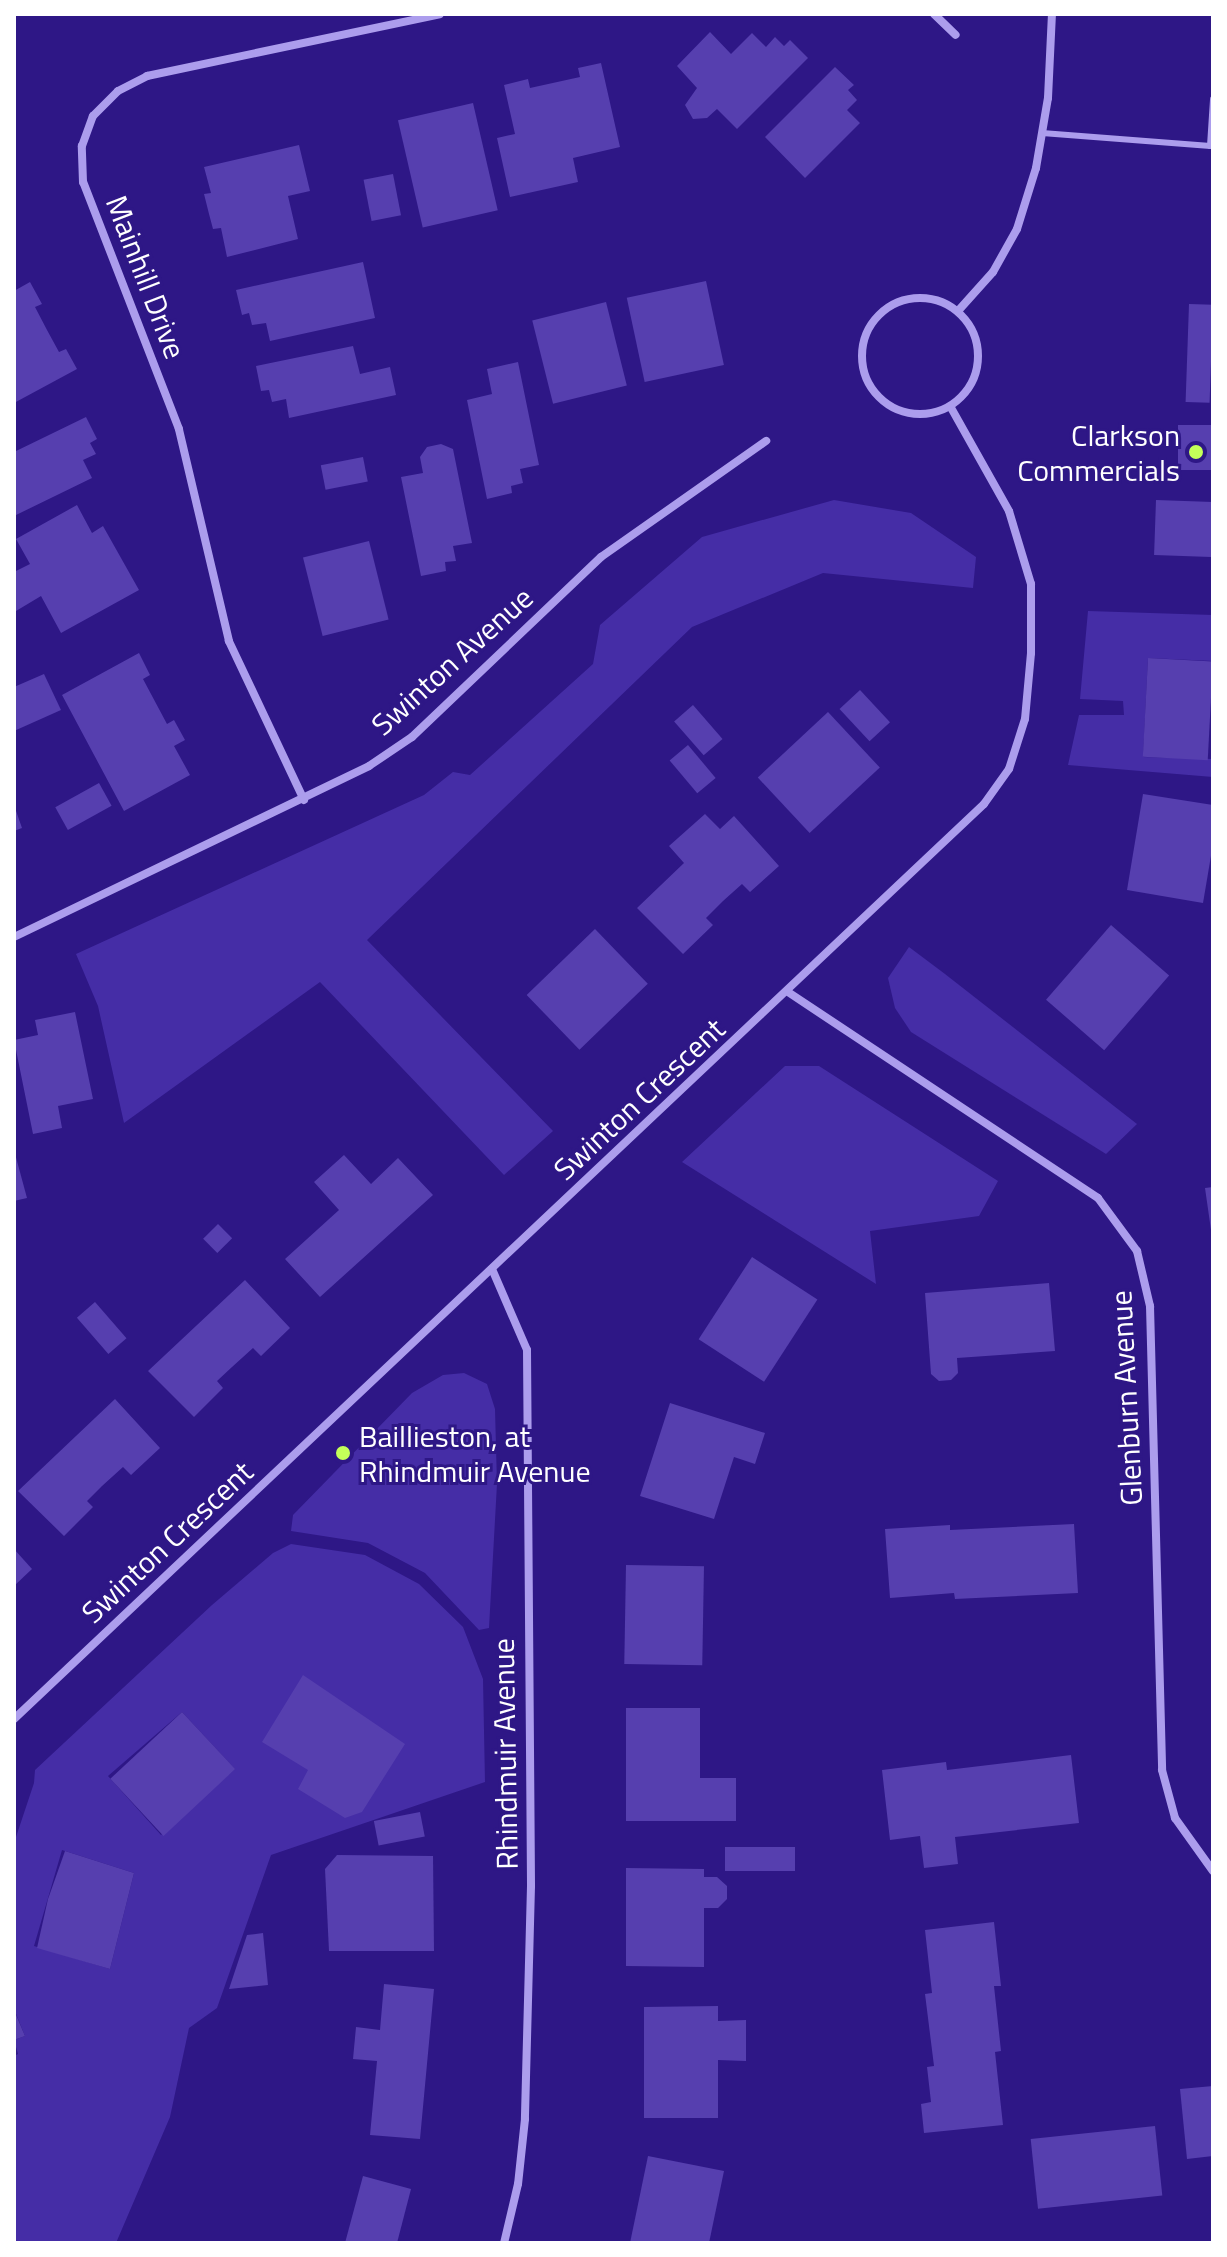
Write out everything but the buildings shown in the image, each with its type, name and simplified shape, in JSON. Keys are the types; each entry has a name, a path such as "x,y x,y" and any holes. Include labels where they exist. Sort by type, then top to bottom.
{"street":[{"name":"Mainhill Drive","path":"304,800 229,641 179,429 83,182 82,146 93,116 118,91 147,76 440,14"},
{"path":"934,14 956,35"},
{"path":"958,311 993,272 1017,229 1036,168 1048,98 1052,14"},
{"path":"928,298 958,311 970,325 979,361 969,387 950,406 933,414 915,415 897,410 869,385 862,367 862,347 868,329 880,314 896,302 928,298"},
{"name":"Swinton Crescent","path":"14,1719 788,992 984,804 1009,769 1025,719 1031,653 1028,572 1009,511 950,406"},
{"name":"Swinton Avenue","path":"14,937 304,800 369,766 412,737 601,557 766,441"},
{"name":"Glenburn Avenue","path":"788,992 1098,1198 1137,1251 1150,1306 1162,1770 1175,1818 1213,1871"},
{"name":"Rhindmuir Avenue","path":"492,1269 527,1350 531,1886 527,2057 518,2184 504,2243"}],"lane":[{"path":"1042,133 1210,146 1213,99"}],"shaded area":[{"path":"834,500 911,513 976,557 973,588 823,573 692,627 367,940 553,1131 504,1175 320,982 124,1123 98,1006 76,954 424,795 453,772 470,775 593,664 600,625 702,537"},
{"path":"1088,611 1213,615 1213,661 1148,658 1143,757 1213,759 1213,777 1068,765 1079,715 1124,715 1123,701 1080,699"},
{"path":"909,947 1137,1124 1106,1154 911,1032 895,1008 888,978"},
{"path":"785,1066 819,1066 998,1181 979,1216 870,1231 876,1284 682,1162"},
{"path":"464,1373 487,1384 495,1409 497,1484 489,1628 479,1630 425,1573 368,1543 291,1531 293,1515 412,1393 443,1375"},
{"path":"291,1544 365,1555 419,1584 463,1627 483,1679 485,1782 271,1855 217,2008 189,2028 170,2117 116,2243 14,2243 14,2056 18,2054 14,2040 25,2036 14,2009 14,1843 34,1783 35,1770 212,1605 273,1553","holes":["182,1712 235,1769 161,1835 108,1776","62,1850 134,1873 110,1969 34,1946"]}],"place":[{"name":"Clarkson Commercials","path":"1196,452"},
{"name":"Baillieston, at Rhindmuir Avenue","path":"343,1453"}]}
